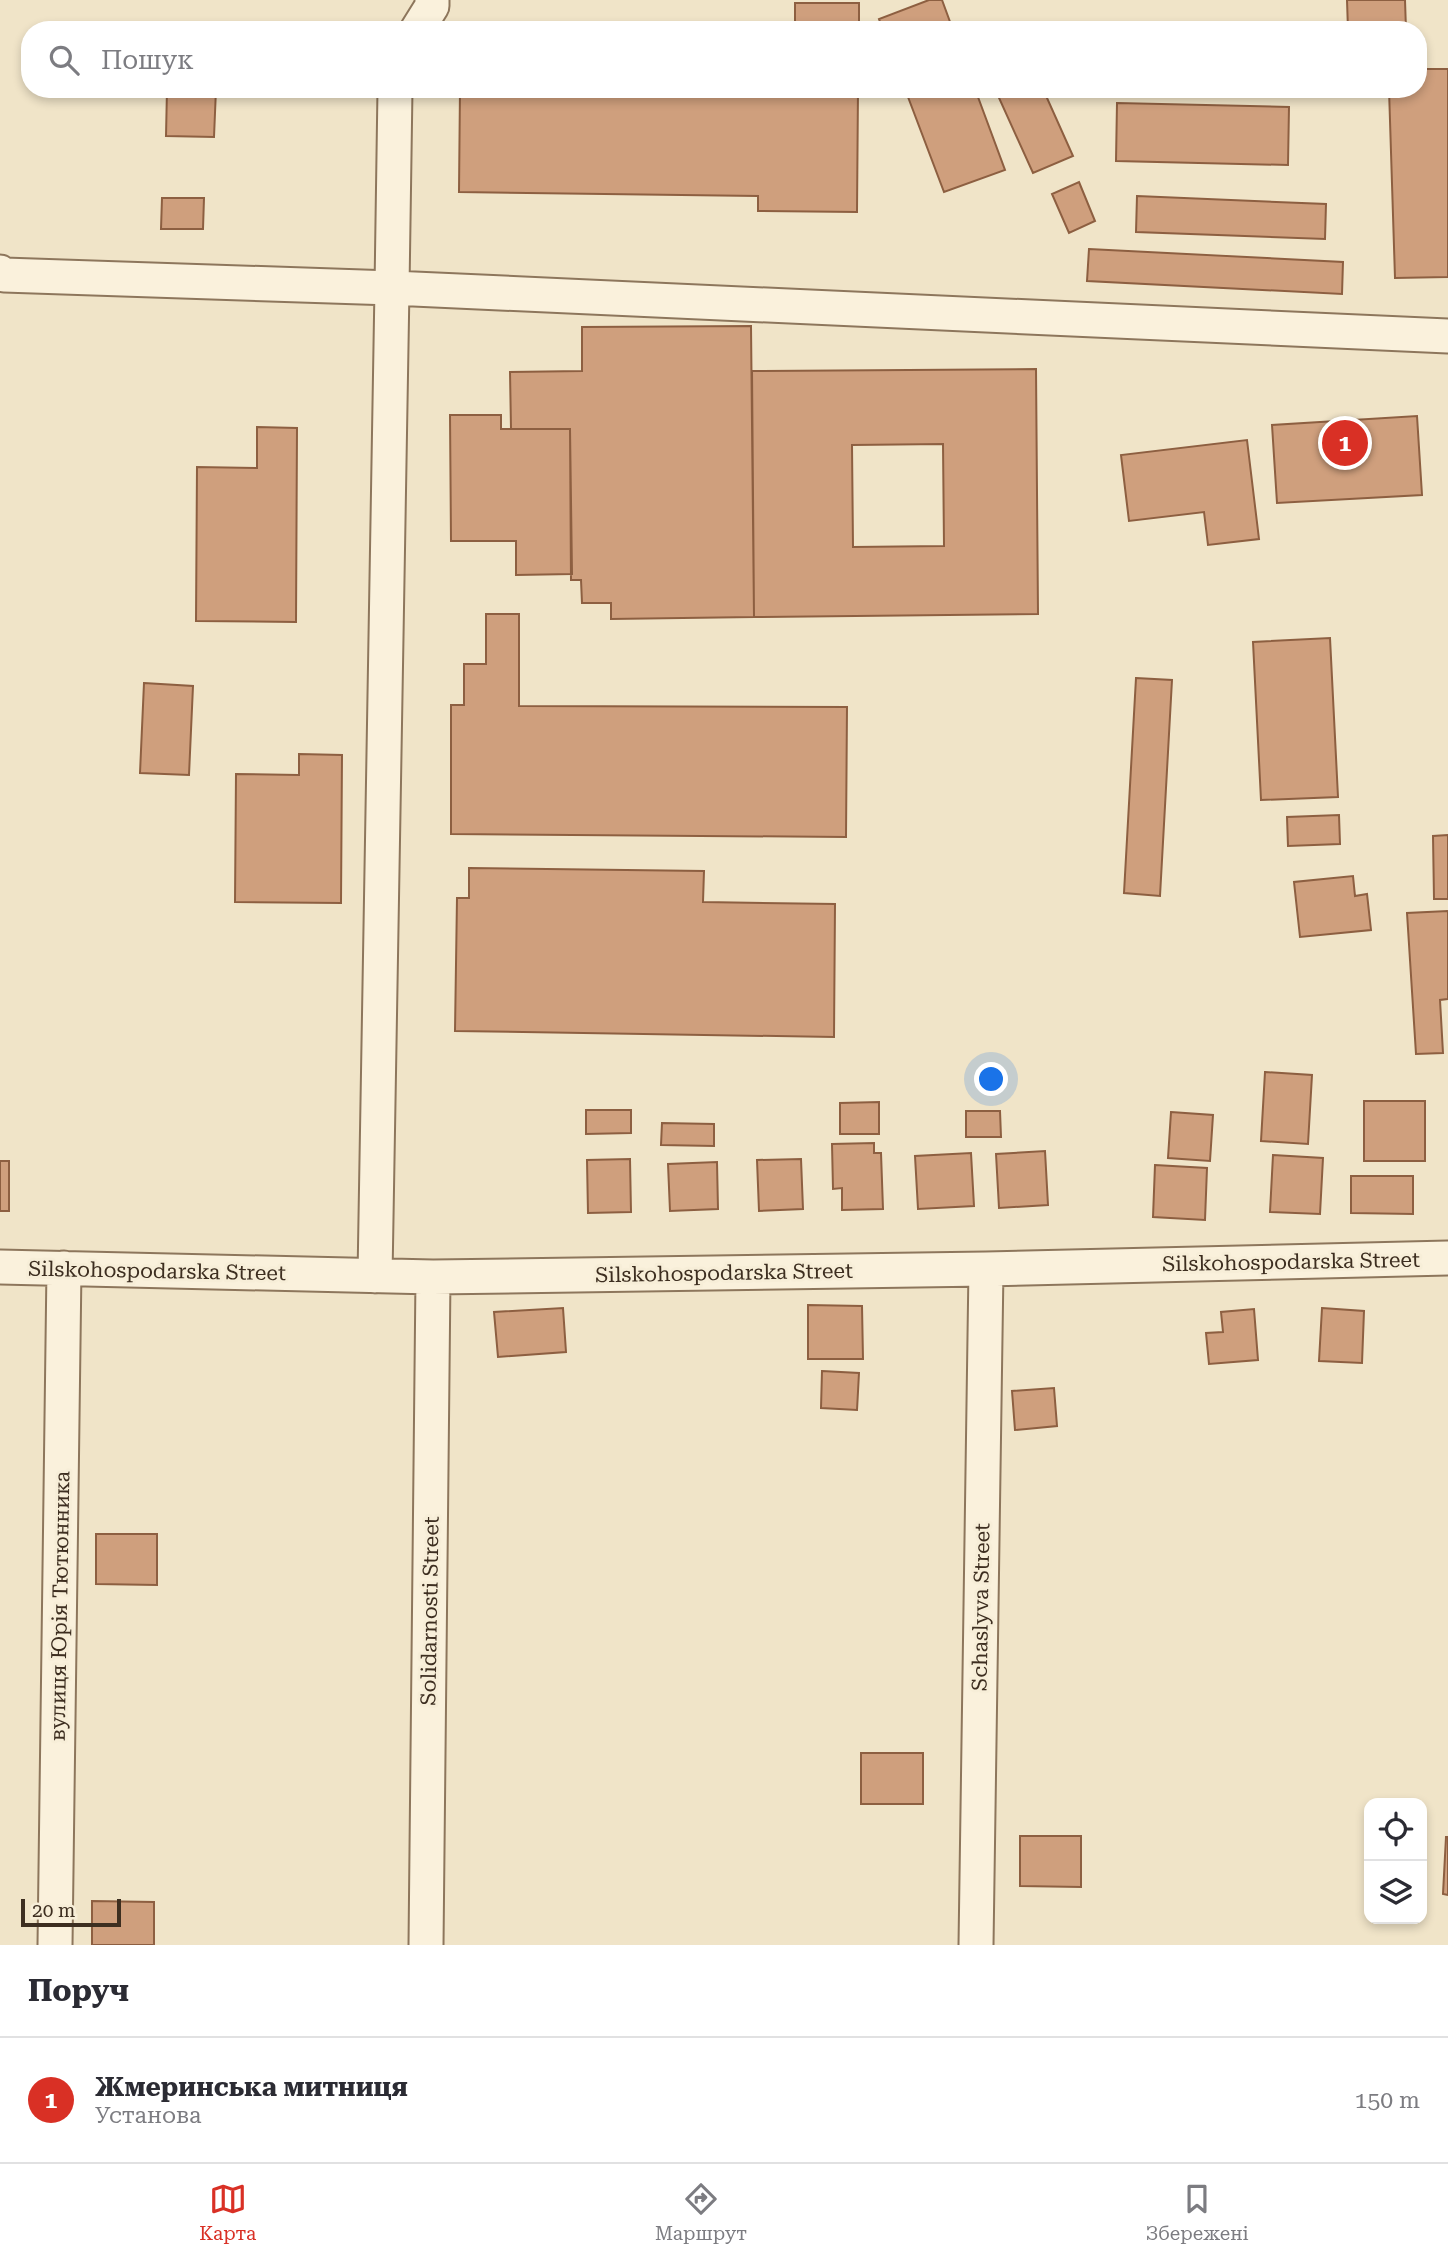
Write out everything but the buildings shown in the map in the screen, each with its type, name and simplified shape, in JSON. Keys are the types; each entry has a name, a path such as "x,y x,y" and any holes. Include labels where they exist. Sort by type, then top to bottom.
{"street":[{"path":"423,21 432,6 432,0"},
{"path":"375,1276 395,98"},
{"path":"0,272 4,275 392,288 1448,336"},
{"name":"Silskohospodarska Street","path":"0,1267 433,1277 986,1269 1448,1258"},
{"name":"вулиця Юрія Тютюнника","path":"55,1945 64,1268"},
{"name":"Schaslyva Street","path":"976,1945 986,1269"},
{"name":"Solidarnosti Street","path":"426,1945 433,1277"}],"place":[{"name":"Жмеринська митниця","path":"1345,443"}]}
